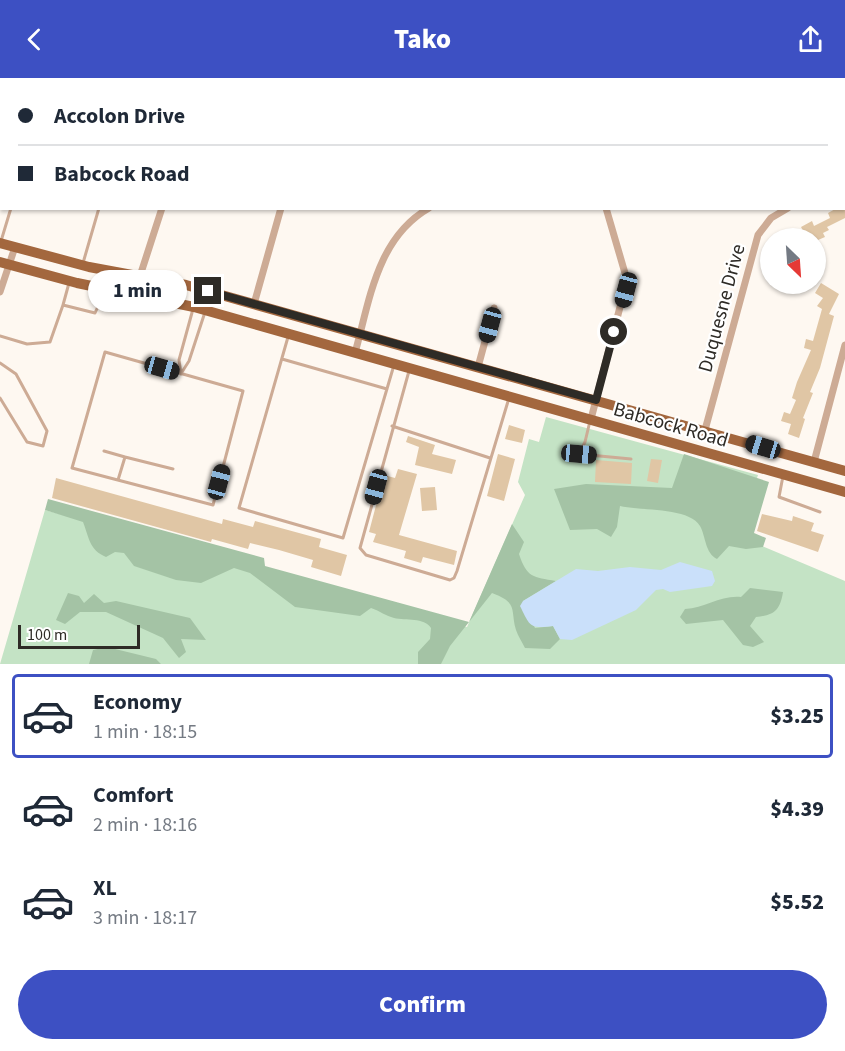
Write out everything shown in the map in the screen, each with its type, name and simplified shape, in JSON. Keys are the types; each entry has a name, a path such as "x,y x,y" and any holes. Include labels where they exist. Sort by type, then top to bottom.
{"main road":[{"name":"Babcock Road","path":"0,243 82,265 140,276 254,304 845,471"},
{"name":"Babcock Road","path":"5,264 70,281 206,310 845,492"},
{"path":"780,474 783,453"}],"street":[{"path":"137,294 140,276 161,210"},
{"path":"254,304 280,210"},
{"path":"355,353 377,274 389,245 403,228 426,210"},
{"path":"591,419 627,280 607,210"},
{"name":"Duquesne Drive","path":"705,430 758,234 771,218 785,210"},
{"path":"0,292 5,264 15,247"},
{"path":"478,367 494,308"},
{"path":"814,462 845,345"}],"lane":[{"path":"0,243 9,210"},
{"path":"82,265 98,210"},
{"path":"0,336 27,344 50,342 70,281"},
{"path":"63,305 95,313 106,289"},
{"path":"181,374 179,360 194,307"},
{"path":"181,374 189,361 206,310"},
{"path":"289,334 239,508 343,538 394,364"},
{"path":"105,352 181,374 243,391 213,505 72,468 105,352"},
{"path":"282,358 387,389"},
{"path":"0,363 16,374 47,431 43,446 27,442 0,398"},
{"path":"410,368 392,426 360,548 366,555 450,580 454,578 510,396"},
{"path":"591,419 579,454 631,459"},
{"path":"392,426 490,458"},
{"path":"104,451 173,469"},
{"path":"118,480 124,457"},
{"path":"780,474 779,497 820,512"}],"green space":[{"path":"546,417 758,475 738,536 845,581 845,664 0,664 45,510 467,627 525,495 518,482 529,439 539,442"},
{"path":"684,454 769,482 754,533 766,538 763,547 746,549 729,546 717,559 710,553 702,530 694,520 675,513 620,506 617,527 611,537 597,529 570,530 554,489 586,484 672,488"},
{"path":"48,499 264,558 265,566 469,622 512,524 524,542 519,554 528,572 536,577 556,581 523,601 535,628 553,626 560,639 550,649 525,648 516,630 510,604 492,593 450,646 441,664 418,664 418,652 430,639 431,628 424,622 394,618 371,608 360,616 295,607 250,573 234,568 201,583 176,580 134,566 124,553 115,552 106,557 100,554 90,542 83,522 45,510"},
{"path":"750,588 783,592 778,608 772,613 756,617 750,626 764,642 753,647 743,645 723,620 686,624 680,617 685,609 727,598 741,597"},
{"path":"68,593 79,596 84,603 94,594 104,603 116,601 190,618 206,640 181,639 186,652 179,658 163,638 106,612 80,612 65,624 56,620"},
{"path":"107,647 156,659 161,664 89,664 93,650"}],"water":[{"path":"680,562 712,571 715,581 712,586 670,592 663,589 656,590 636,610 572,640 560,639 553,626 531,625 520,606 523,601 576,569 598,571 630,567 661,570"}],"building":[{"path":"833,210 845,210 845,218 827,227 829,230 826,232 826,228 801,227 812,221 814,226 830,218 828,213"},
{"path":"826,286 839,294 829,314 834,316 820,368 810,392 813,393 803,418 805,419 799,438 788,434 791,424 781,421 784,412 790,414 796,400 792,398 811,350 804,348 806,339 813,341 822,309 817,306 823,298 817,294 826,294"},
{"path":"509,425 525,430 522,443 505,439"},
{"path":"408,436 435,445 432,454 456,460 452,474 415,465 419,447 406,442"},
{"path":"498,454 515,459 504,501 487,496"},
{"path":"651,459 662,460 658,483 647,481"},
{"path":"596,460 632,463 631,484 595,482"},
{"path":"398,469 417,474 399,535 457,551 454,565 423,557 421,563 404,558 406,551 373,542 376,534 369,532 384,475 395,478"},
{"path":"56,478 222,524 223,519 253,527 255,521 321,539 319,547 347,555 341,576 311,567 313,560 279,550 250,543 248,549 212,539 211,542 52,498"},
{"path":"435,487 437,510 422,511 420,488"},
{"path":"762,514 792,521 793,516 814,523 811,531 824,535 818,552 757,531"}],"route":[{"path":"208,291 596,400 614,332"}]}
